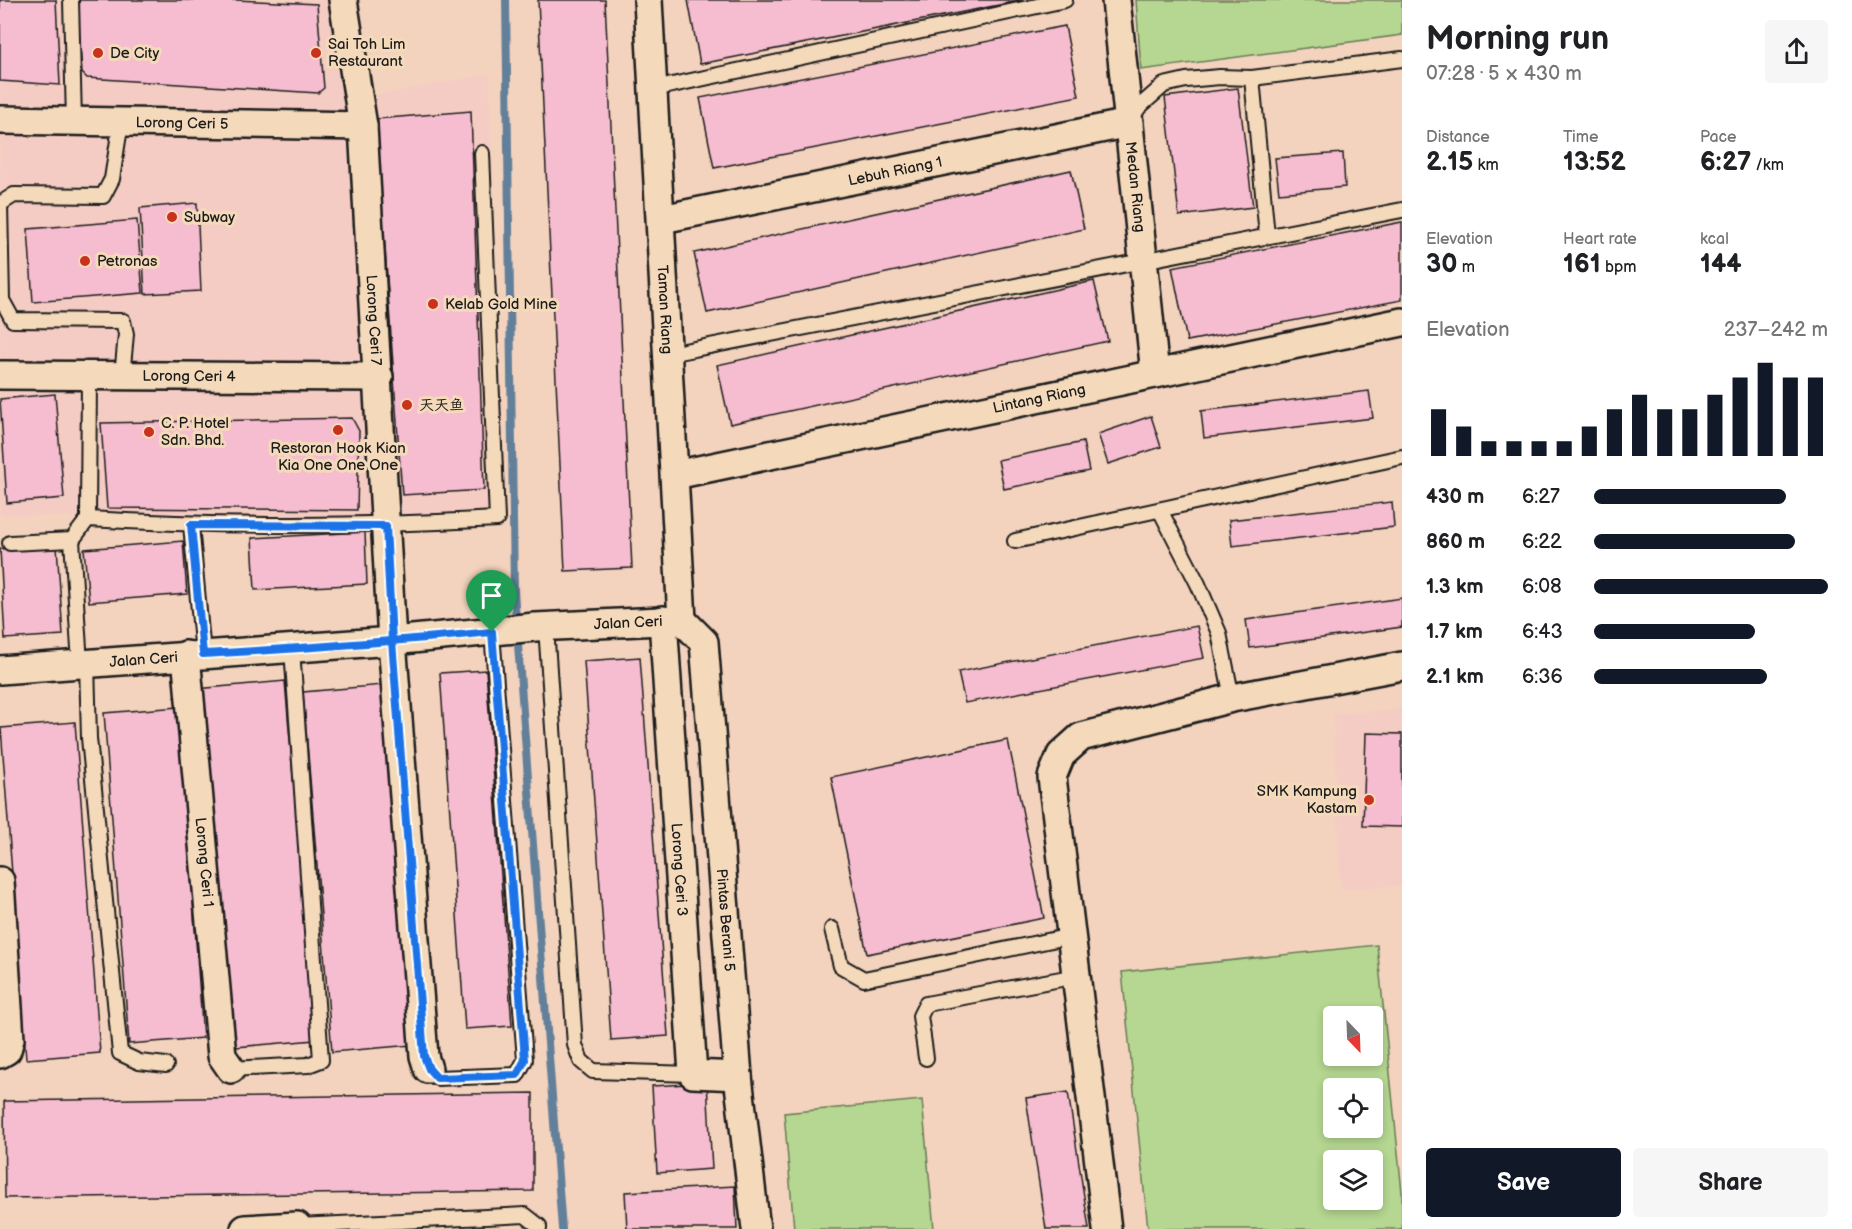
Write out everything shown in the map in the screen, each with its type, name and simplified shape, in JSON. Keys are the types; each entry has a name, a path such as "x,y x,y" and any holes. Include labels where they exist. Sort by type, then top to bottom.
{"street":[{"name":"Lorong Ceri 7","path":"337,0 363,126 379,377 392,641 424,1056 429,1069"},
{"name":"Taman Riang","path":"648,0 675,475 673,620"},
{"name":"Medan Riang","path":"1116,0 1155,374"},
{"name":"Lorong Ceri 5","path":"0,120 363,126"},
{"name":"Lebuh Riang 1","path":"662,219 1129,123"},
{"name":"Lintang Riang","path":"675,475 1402,322"},
{"name":"Lorong Ceri 4","path":"0,375 379,377"},
{"name":"Jalan Ceri","path":"0,670 195,654 292,649 541,627 673,620"},
{"name":"Lorong Ceri 3","path":"673,620 693,1074"},
{"name":"Pintas Berani 5","path":"673,620 704,642 738,1076 756,1229"},
{"name":"Lorong Ceri 1","path":"195,654 222,1056 231,1069"},
{"path":"1107,1229 1052,777 1060,755 1081,737 1232,698 1402,666"},
{"path":"0,881 10,1039 7,1050 0,1053"},
{"path":"693,1074 738,1076"},
{"path":"245,1229 297,1227"}],"lane":[{"path":"71,0 74,121"},
{"path":"654,89 1065,0"},
{"path":"1129,123 1139,107 1164,85 1220,77 1252,78 1402,59"},
{"path":"1252,78 1267,236"},
{"path":"121,121 112,179 103,196 4,193 0,204 2,300 13,320 123,321 126,334 122,377"},
{"path":"88,519 191,525 386,526 496,519 482,153"},
{"path":"669,354 1402,210"},
{"path":"89,377 88,519 72,540 120,1053 139,1062 166,1065"},
{"path":"1015,541 1402,457"},
{"path":"1160,510 1198,584 1219,633 1232,698"},
{"path":"191,525 195,654"},
{"path":"10,543 72,540"},
{"path":"541,627 575,1045 581,1061 593,1071 693,1074"},
{"path":"429,1069 437,1078 517,1075 525,1060 497,632"},
{"path":"231,1069 308,1065 321,1060 292,649"},
{"path":"832,929 841,966 864,979 1071,936"},
{"path":"926,1058 920,1016 926,1004 1077,976"},
{"path":"297,1227 525,1215 539,1226 539,1229"}],"shaded area":[{"path":"0,0 356,0 374,95 490,74 500,528 0,515"},
{"name":"SMK Kampung Kastam","path":"1402,709 1402,886 1340,889 1333,714"}],"green space":[{"path":"1136,0 1402,0 1402,35 1141,70"},
{"path":"1377,945 1402,1192 1402,1229 1148,1229 1122,972"},
{"path":"922,1100 934,1229 794,1229 784,1113"}],"building":[{"path":"0,0 56,0 60,85 0,81"},
{"path":"80,0 236,0 317,4 324,88 318,93 87,78 82,73 77,3"},
{"path":"538,0 605,0 632,568 565,571"},
{"path":"688,0 1024,0 700,64"},
{"path":"1065,26 1079,96 714,168 700,98"},
{"path":"1238,88 1253,207 1179,216 1165,97"},
{"name":"Kelab Gold Mine","path":"471,111 484,490 402,495 376,119"},
{"path":"1343,153 1345,187 1279,193 1275,158"},
{"path":"1071,170 1084,229 707,313 694,253"},
{"path":"197,203 201,291 145,294 140,208"},
{"name":"Petronas","path":"137,220 143,293 33,302 28,229"},
{"path":"1402,222 1402,300 1187,341 1172,267"},
{"path":"1094,281 1108,341 730,424 717,365"},
{"path":"1369,391 1373,418 1204,438 1201,411"},
{"path":"55,394 64,498 7,503 0,399"},
{"path":"1151,416 1161,447 1108,464 1098,434"},
{"path":"352,418 359,431 357,510 107,508 101,423"},
{"path":"1083,442 1089,471 1004,489 998,460"},
{"path":"1392,502 1394,527 1232,546 1229,520"},
{"path":"365,532 367,584 255,590 252,538"},
{"path":"183,541 187,594 89,602 84,549"},
{"path":"57,546 63,635 5,639 0,549"},
{"path":"1402,598 1402,627 1250,648 1246,620"},
{"path":"1197,626 1204,658 965,703 958,672"},
{"path":"640,657 668,1036 611,1040 584,661"},
{"path":"486,670 512,1026 465,1029 440,673"},
{"path":"285,681 315,1040 225,1048 196,689"},
{"path":"383,685 412,1045 332,1052 303,692"},
{"path":"179,707 203,1038 129,1044 104,713"},
{"path":"75,722 100,1053 26,1059 1,728"},
{"path":"1366,733 1402,734 1402,827 1363,826"},
{"path":"1008,740 1044,918 867,954 831,777"},
{"path":"707,1083 712,1169 657,1173 652,1086"},
{"path":"1068,1092 1089,1229 1046,1229 1026,1098"},
{"path":"533,1093 533,1191 5,1198 4,1101"},
{"path":"735,1186 737,1229 627,1229 625,1192"}],"waterway":[{"path":"506,0 514,592 562,1229"}],"place":[{"name":"De City","path":"98,53"},
{"name":"Sai Toh Lim Restaurant","path":"316,53"},
{"name":"Subway","path":"172,217"},
{"name":"Petronas","path":"85,261"},
{"name":"Kelab Gold Mine","path":"433,304"},
{"name":"天天鱼","path":"407,405"},
{"name":"Restoran Hook Kian Kia One One One","path":"338,430"},
{"name":"C. P. Hotel Sdn. Bhd.","path":"149,432"},
{"name":"SMK Kampung Kastam","path":"1369,800"}],"route":[{"path":"492,632 392,641 292,649 203,654 191,525 386,526 392,641 424,1056 429,1069 437,1078 517,1075 525,1060 492,632"}]}
